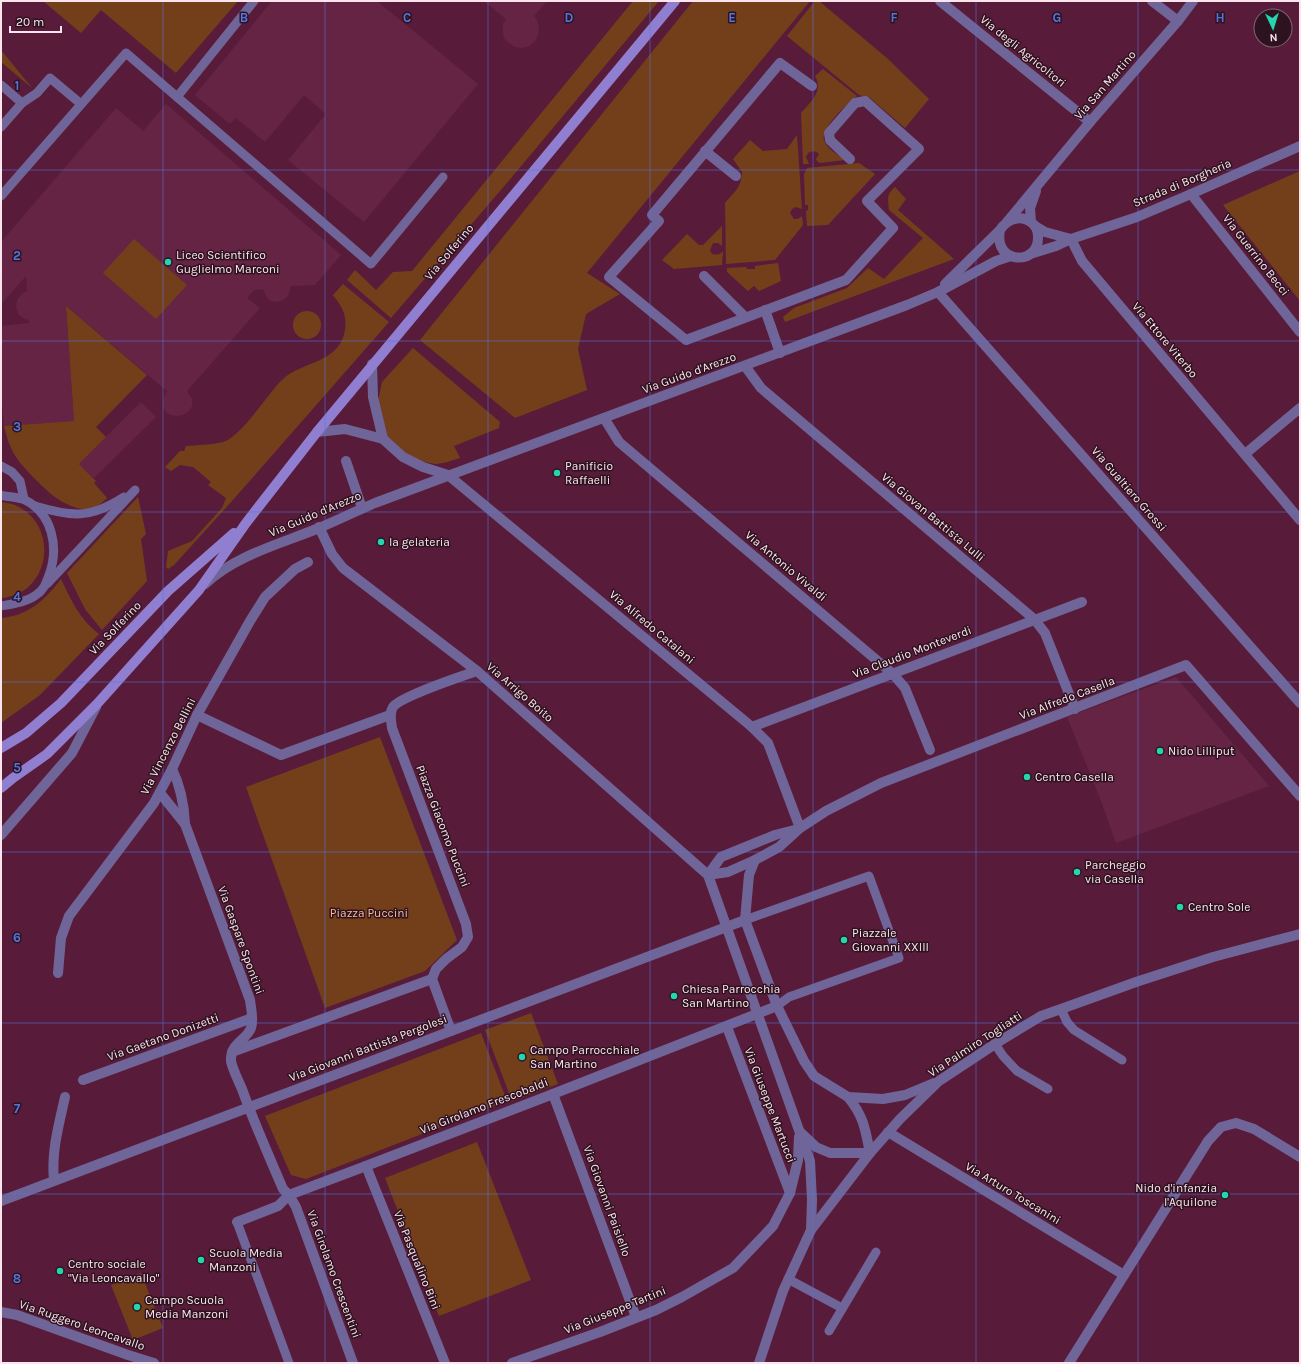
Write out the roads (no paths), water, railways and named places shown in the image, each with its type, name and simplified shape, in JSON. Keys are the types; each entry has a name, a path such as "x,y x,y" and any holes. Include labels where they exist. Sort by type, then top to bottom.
{"main road":[{"name":"Via Solferino","path":"1,788 47,754 97,704 199,590 246,523 317,432 675,1"},
{"name":"Via Solferino","path":"1,748 26,734 61,704 168,591 246,523"}],"street":[{"name":"Via degli Agricoltori","path":"940,1 1090,122"},
{"path":"1152,1 1178,21"},
{"name":"Via San Martino","path":"1003,226 1090,122 1178,21 1193,1"},
{"path":"812,86 780,63 652,215 659,221 609,277 686,340 846,280 893,228 868,201 919,149 865,101 855,103 829,133 830,140 850,159"},
{"name":"Strada di Borgheria","path":"938,292 991,263 1011,256 1024,258 1030,254 1056,246 1071,239 1137,217 1300,146"},
{"path":"705,151 736,176"},
{"name":"Via San Martino","path":"1033,224 1030,208 1038,185"},
{"name":"Via Guerrino Becci","path":"1191,194 1300,332"},
{"path":"938,292 1003,226 1014,219 1023,219 1045,232 1071,239"},
{"path":"1030,254 1036,249 1038,241 1038,233 1033,224"},
{"path":"1003,226 998,238 1004,252 1011,256"},
{"name":"Via Ettore Viterbo","path":"1071,239 1082,261 1300,520"},
{"path":"704,276 745,317"},
{"name":"Via Guido d'Arezzo","path":"199,590 211,578 238,561 319,528 362,508 780,353 938,292"},
{"name":"Via Gualtiero Grossi","path":"938,292 1300,703"},
{"path":"765,310 780,353"},
{"path":"372,364 373,397 383,439"},
{"name":"Via Giovan Battista Lulli","path":"745,366 761,388 1034,619 1046,634 1075,708"},
{"path":"1245,454 1300,408"},
{"name":"Via Antonio Vivaldi","path":"604,418 619,442 893,674 905,688 930,750"},
{"path":"317,432 346,429 383,439 403,456 423,467 448,476"},
{"path":"346,461 362,508"},
{"name":"Via Alfredo Catalani","path":"448,476 752,727 768,743 800,828"},
{"name":"Via Arrigo Boito","path":"319,528 332,554 343,568 477,671 708,875"},
{"name":"Via Vincenzo Bellini","path":"58,973 61,938 69,916 154,803 172,769 197,715 265,597 295,569 308,562"},
{"name":"Via Claudio Monteverdi","path":"752,727 1082,602"},
{"name":"Via Alfredo Casella","path":"708,875 728,872 755,860 779,847 800,828 826,810 881,783 1186,665 1300,796"},
{"path":"197,715 281,755 390,715 394,706 406,698 477,671"},
{"name":"Via Solferino","path":"1,835 72,754 97,704"},
{"name":"Piazza Giacomo Puccini","path":"390,715 392,728 466,924 468,937 462,948 446,959 436,969 432,979"},
{"name":"Via Gaspare Spontini","path":"172,769 178,781 184,802 185,824 250,1000 252,1018 251,1028 246,1036 236,1044 232,1052"},
{"name":"Via Gaspare Spontini","path":"160,793 185,824"},
{"name":"Via Alfredo Casella","path":"708,875 721,857 774,835 800,828"},
{"path":"755,860 748,875 745,920 777,1006 804,1061 814,1076 848,1097 858,1110 865,1126 870,1153 830,1153 816,1147 799,1131"},
{"path":"708,875 810,1161 812,1200 811,1230"},
{"name":"Via Giovanni Battista Pergolesi","path":"1,1201 745,920"},
{"name":"Via Palmiro Togliatti","path":"759,1363 788,1279 811,1230 888,1132 939,1081 1041,1016 1136,982 1213,958 1300,934"},
{"path":"289,1196 282,1188 248,1107 231,1061 232,1052 432,979 451,1030"},
{"name":"Via Girolamo Frescobaldi","path":"237,1222 278,1206 289,1196 727,1027 777,1006"},
{"name":"Via Gaetano Donizetti","path":"83,1080 252,1018"},
{"name":"Via Giuseppe Martucci","path":"727,1027 790,1193"},
{"path":"848,1097 883,1099 905,1095 939,1081"},
{"name":"Via Giovanni Paisiello","path":"553,1094 636,1317"},
{"path":"54,1180 53,1166 57,1135 65,1097"},
{"path":"1069,1363 1208,1141 1221,1127 1236,1123 1254,1129 1300,1157"},
{"name":"Via Giuseppe Tartini","path":"512,1363 600,1332 656,1310 733,1268 773,1226 790,1193 798,1160 799,1131"},
{"name":"Via Arturo Toscanini","path":"888,1132 1124,1275"},
{"name":"Via Pasqualino Bini","path":"366,1166 445,1363"},
{"name":"Via Girolamo Crescentini","path":"289,1196 296,1206 353,1363"},
{"name":"Via Ruggero Leoncavallo","path":"1,1312 17,1315 154,1363"}],"lane":[{"path":"176,97 254,1"},
{"path":"1,196 126,52 176,97 371,264 443,176"},
{"path":"1,127 22,102 37,93 50,78 81,104"},
{"path":"1,85 22,102"},
{"path":"1,466 12,472 20,481 24,499"},
{"path":"1,606 36,595 135,490 101,510 88,514 59,513 33,505"},
{"path":"1,495 24,499 33,505 43,515 52,532 55,549 52,567 45,586"},
{"path":"745,920 869,876 900,958 789,997 777,1006"},
{"path":"1061,1008 1067,1022 1074,1030 1122,1060"},
{"path":"995,1044 1003,1056 1017,1071 1048,1089"},
{"path":"237,1222 289,1363"},
{"path":"829,1331 876,1252"},
{"path":"788,1279 842,1308"}],"place":[{"name":"Liceo Scientifico Guglielmo Marconi","path":"168,262"},
{"name":"Panificio Raffaelli","path":"557,473"},
{"name":"la gelateria","path":"381,542"},
{"name":"Nido Lilliput","path":"1160,751"},
{"name":"Centro Casella","path":"1027,777"},
{"name":"Parcheggio via Casella","path":"1077,872"},
{"name":"Centro Sole","path":"1180,907"},
{"name":"Piazzale Giovanni XXIII","path":"844,940"},
{"name":"Chiesa Parrocchia San Martino","path":"674,996"},
{"name":"Campo Parrocchiale San Martino","path":"522,1057"},
{"name":"Nido d'infanzia l'Aquilone","path":"1225,1195"},
{"name":"Scuola Media Manzoni","path":"201,1260"},
{"name":"Centro sociale \"Via Leoncavallo\"","path":"60,1271"},
{"name":"Campo Scuola Media Manzoni","path":"137,1307"}],"park label":[{"name":"Piazza Puccini","path":"369,913"}]}
